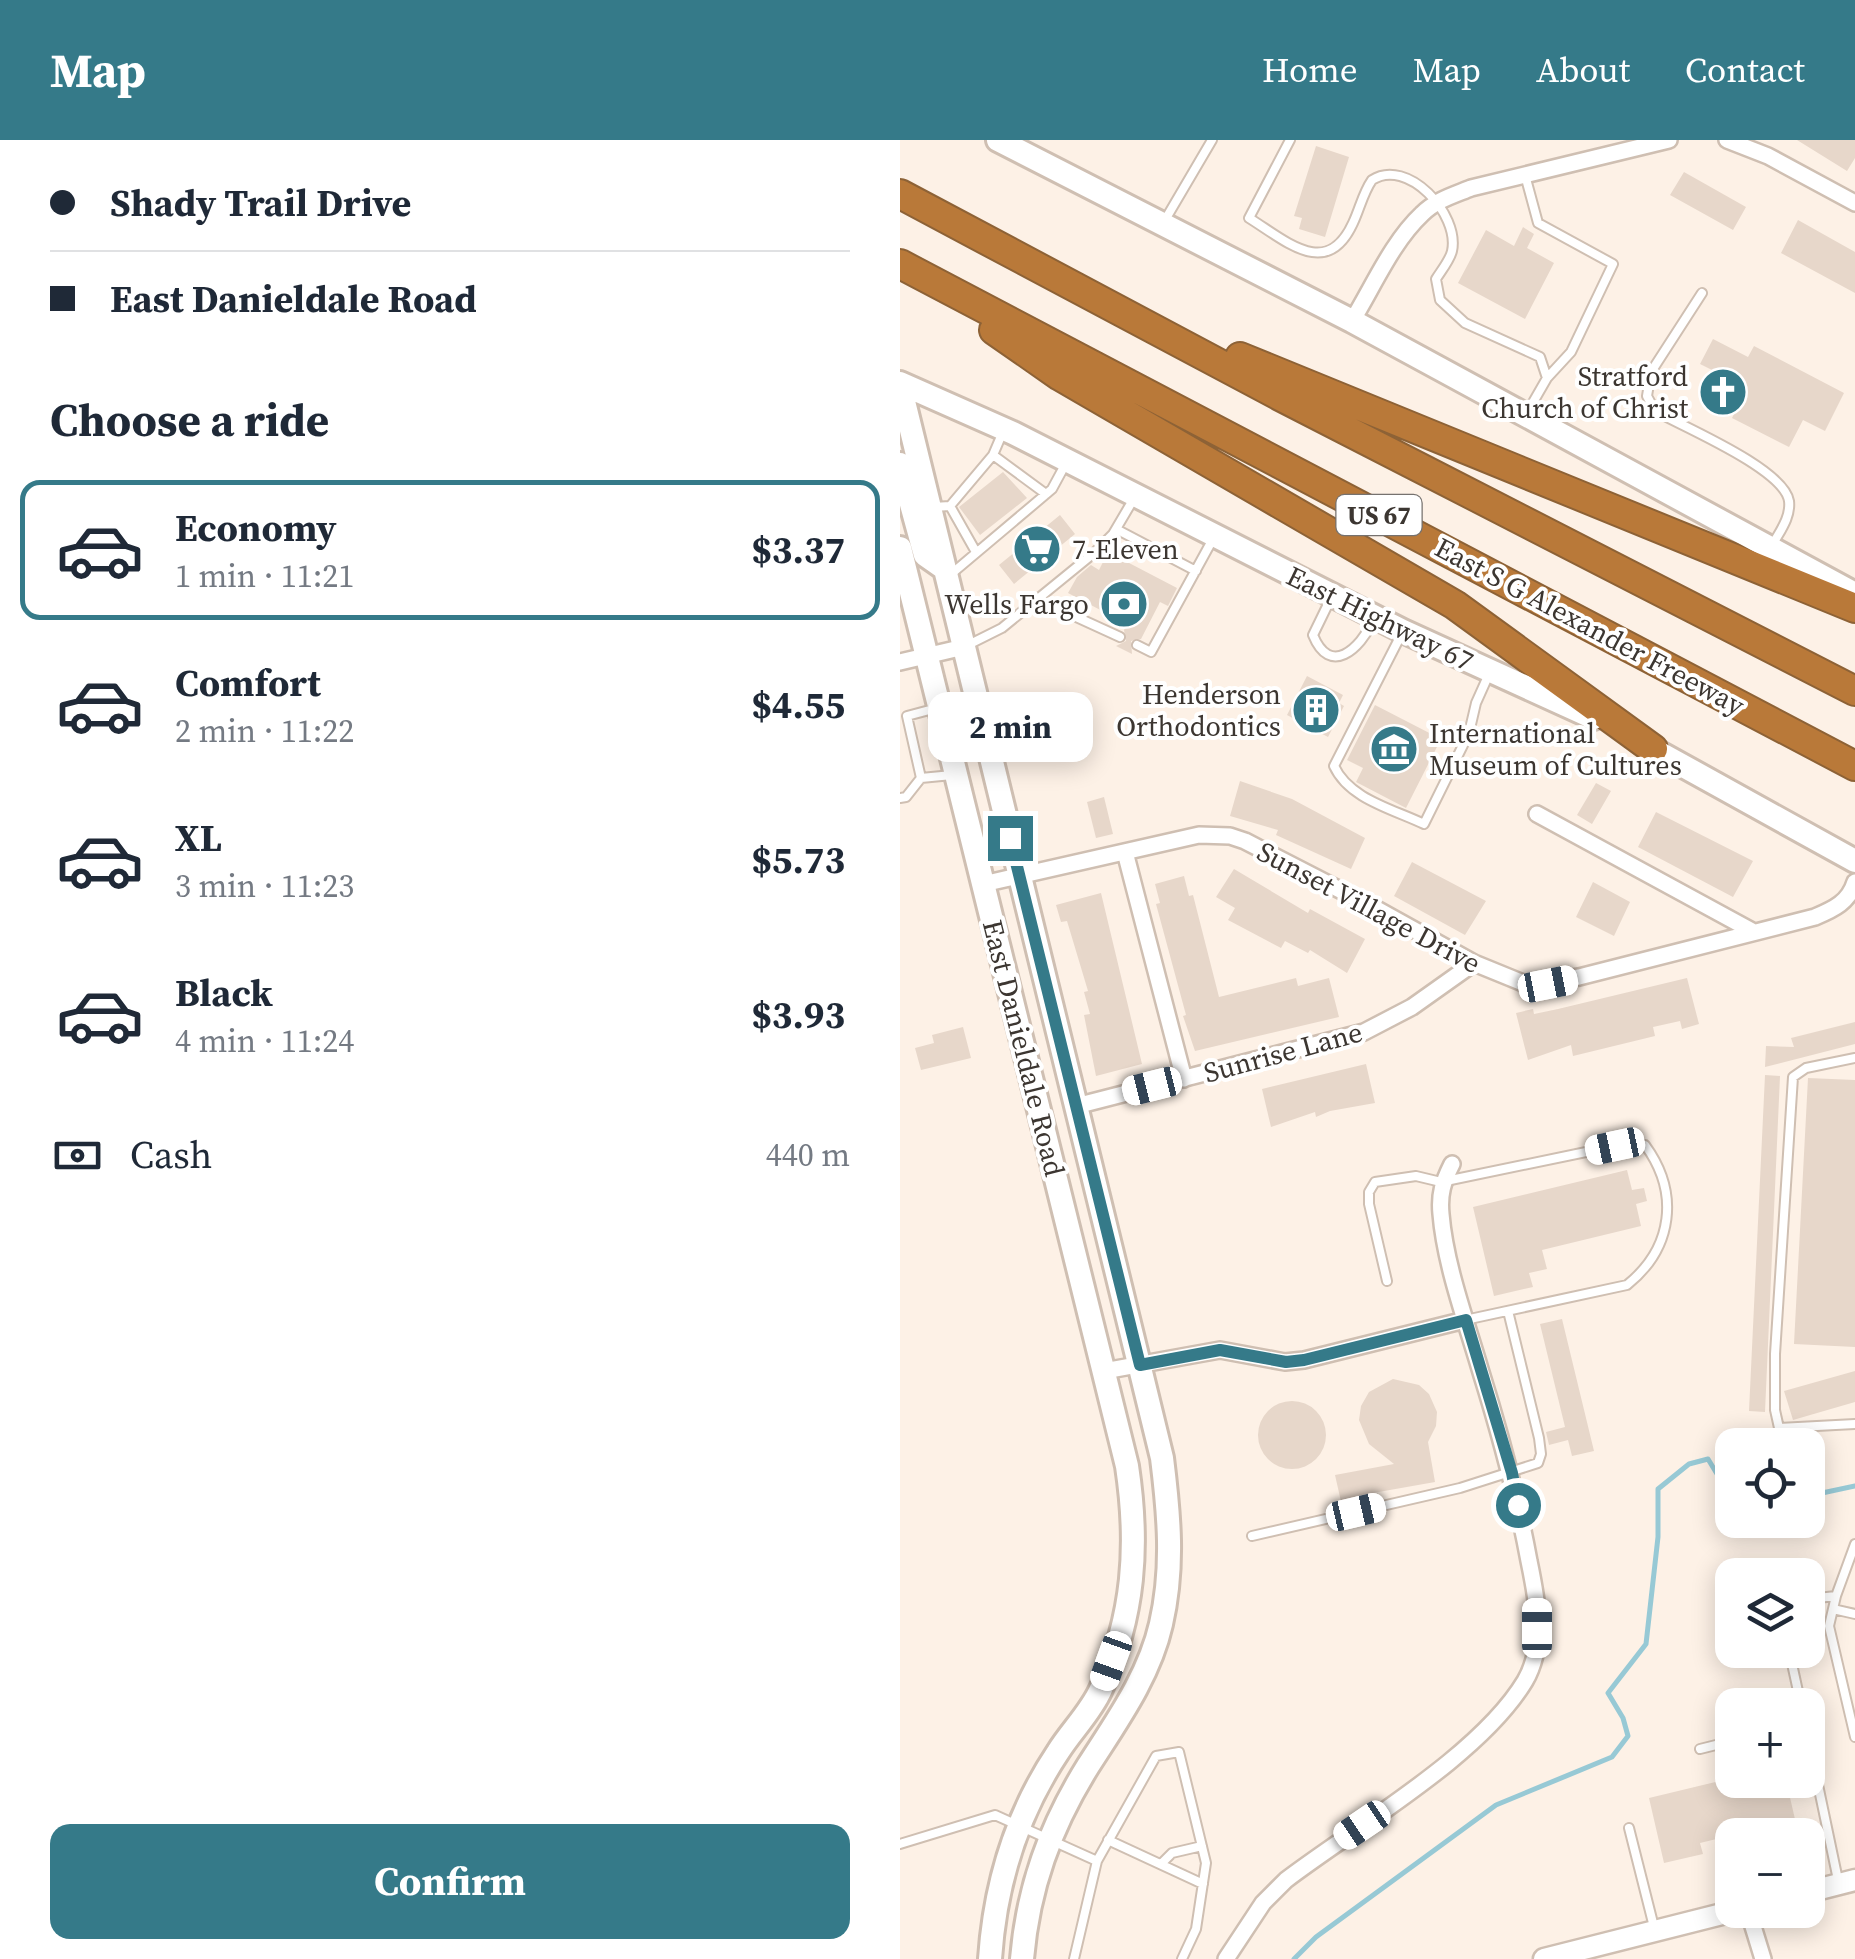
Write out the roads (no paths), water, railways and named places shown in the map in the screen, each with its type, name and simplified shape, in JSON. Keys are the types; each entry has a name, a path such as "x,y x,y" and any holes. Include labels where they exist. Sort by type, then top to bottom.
{"highway":[{"name":"US 67","path":"900,194 1855,692"},
{"path":"902,264 1060,376 1455,604 1652,749"},
{"name":"East S G Alexander Freeway","path":"902,264 1855,766"},
{"path":"1099,300 1855,608"}],"main road":[{"path":"998,140 1029,147 1163,224 1855,594"},
{"name":"East Highway 67","path":"900,384 1004,429 1403,632 1560,701 1855,861"},
{"name":"East Danieldale Road","path":"900,384 940,507 946,573 1162,1458 1170,1527 1161,1627 1124,1709 1050,1836 1025,1916 1022,1959"},
{"path":"900,464 925,555 946,573"},
{"name":"East Danieldale Road","path":"900,548 908,611 927,656 940,707 1128,1466 1134,1511 1129,1611 1100,1692 1056,1755 1020,1824 1000,1880 990,1959"},
{"path":"1011,997 1047,989"}],"street":[{"path":"1352,322 1405,235 1436,203 1472,188 1669,140"},
{"path":"1727,140 1768,156 1855,203"},
{"path":"900,662 964,647"},
{"path":"1537,814 1754,932"},
{"name":"Sunset Village Drive","path":"983,884 1199,835 1230,836 1374,907 1474,963 1528,985 1548,984 1831,910 1851,894 1855,882"},
{"path":"1125,852 1184,1078"},
{"name":"Sunrise Lane","path":"1076,1106 1364,1032 1412,1007 1474,963"},
{"path":"1226,1959 1263,1903 1286,1880 1446,1764 1491,1722 1528,1677 1535,1654 1537,1601 1512,1473 1466,1320 1442,1223 1441,1182 1452,1164"},
{"path":"1104,1372 1220,1350 1286,1362 1304,1360 1466,1320"},
{"path":"1544,1959 1715,1916"},
{"path":"1753,1928 1762,1959"}],"lane":[{"path":"1163,224 1212,140"},
{"path":"1290,140 1249,218 1305,251 1321,254 1344,241 1365,190 1380,175 1406,175 1436,203 1450,229 1452,251 1436,279 1440,300 1465,323 1540,357 1547,378"},
{"path":"1526,175 1538,223 1613,264 1571,352 1547,378 1526,415"},
{"path":"1702,293 1651,372 1647,396 1655,411 1744,458 1782,485 1788,497 1789,514 1771,548"},
{"path":"976,552 940,507 993,456 1004,429"},
{"path":"993,456 1046,494"},
{"path":"946,573 1052,489 1067,461"},
{"path":"964,647 1002,628 1094,553 1116,529 1136,496"},
{"path":"1116,529 1196,570"},
{"path":"1137,646 1150,652 1215,536"},
{"path":"1332,596 1313,634 1320,649 1338,656 1350,654 1367,634 1374,617"},
{"path":"1038,599 1120,637"},
{"path":"1403,632 1334,766 1352,791 1424,824 1469,733 1490,671"},
{"path":"900,706 907,716 921,778"},
{"path":"907,716 940,707"},
{"path":"900,798 906,797 921,778 956,774"},
{"path":"1855,1058 1806,1068 1793,1077 1775,1410 1779,1428 1855,1424"},
{"path":"1387,1281 1369,1204 1369,1192 1375,1182 1416,1176 1441,1182 1615,1146 1645,1145 1656,1160 1668,1205 1668,1224 1641,1274 1627,1285 1466,1320"},
{"path":"1252,1536 1460,1488 1538,1463 1542,1454 1508,1311"},
{"path":"1855,1544 1829,1626 1855,1737"},
{"path":"1825,1597 1836,1596"},
{"path":"1833,1609 1855,1614"},
{"path":"1700,1750 1715,1746"},
{"path":"1074,1959 1097,1860 1156,1756 1179,1752 1206,1863 1196,1928 1182,1959"},
{"path":"1824,1798 1847,1882"},
{"path":"900,1844 995,1815 1097,1860"},
{"path":"1629,1828 1655,1931"},
{"path":"1108,1840 1203,1884"},
{"path":"1161,1864 1172,1853 1202,1846"}],"waterway":[{"path":"1294,1959 1316,1937 1496,1805 1612,1757 1628,1736 1623,1718 1608,1693 1646,1644 1658,1537 1658,1489 1689,1464 1708,1459 1715,1471"},
{"path":"1825,1492 1855,1486"}],"place":[{"name":"Stratford Church of Christ","path":"1723,392"},
{"name":"7-Eleven","path":"1037,549"},
{"name":"Wells Fargo","path":"1124,604"},
{"name":"Henderson Orthodontics","path":"1316,710"},
{"name":"International Museum of Cultures","path":"1394,749"}]}
